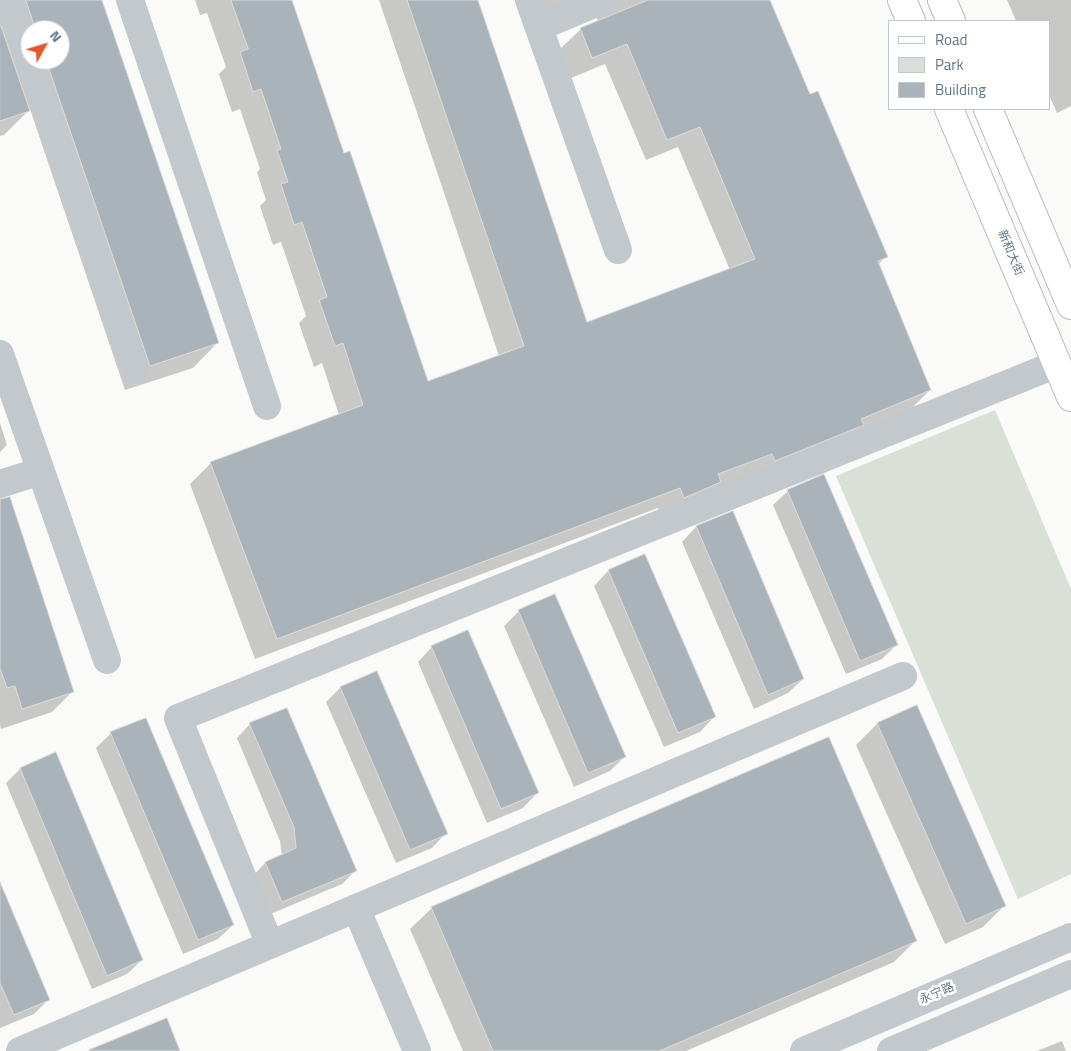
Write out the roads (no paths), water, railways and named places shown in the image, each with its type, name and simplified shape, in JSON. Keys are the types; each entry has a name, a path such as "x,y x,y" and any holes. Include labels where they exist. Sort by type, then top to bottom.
{"main road":[{"path":"902,0 911,20"},
{"path":"942,0 951,20"},
{"name":"新和大街","path":"949,110 1071,397"},
{"path":"988,110 1071,305"}],"street":[{"path":"9,0 135,370"},
{"path":"130,0 267,406"},
{"path":"529,0 618,250"},
{"path":"539,27 603,0"},
{"path":"0,354 107,660"},
{"path":"270,945 178,718 1057,364"},
{"path":"0,484 41,471"},
{"path":"20,1051 903,676"},
{"path":"356,908 417,1051"},
{"name":"永宁路","path":"804,1051 1071,937"},
{"path":"891,1051 1071,974"}]}
